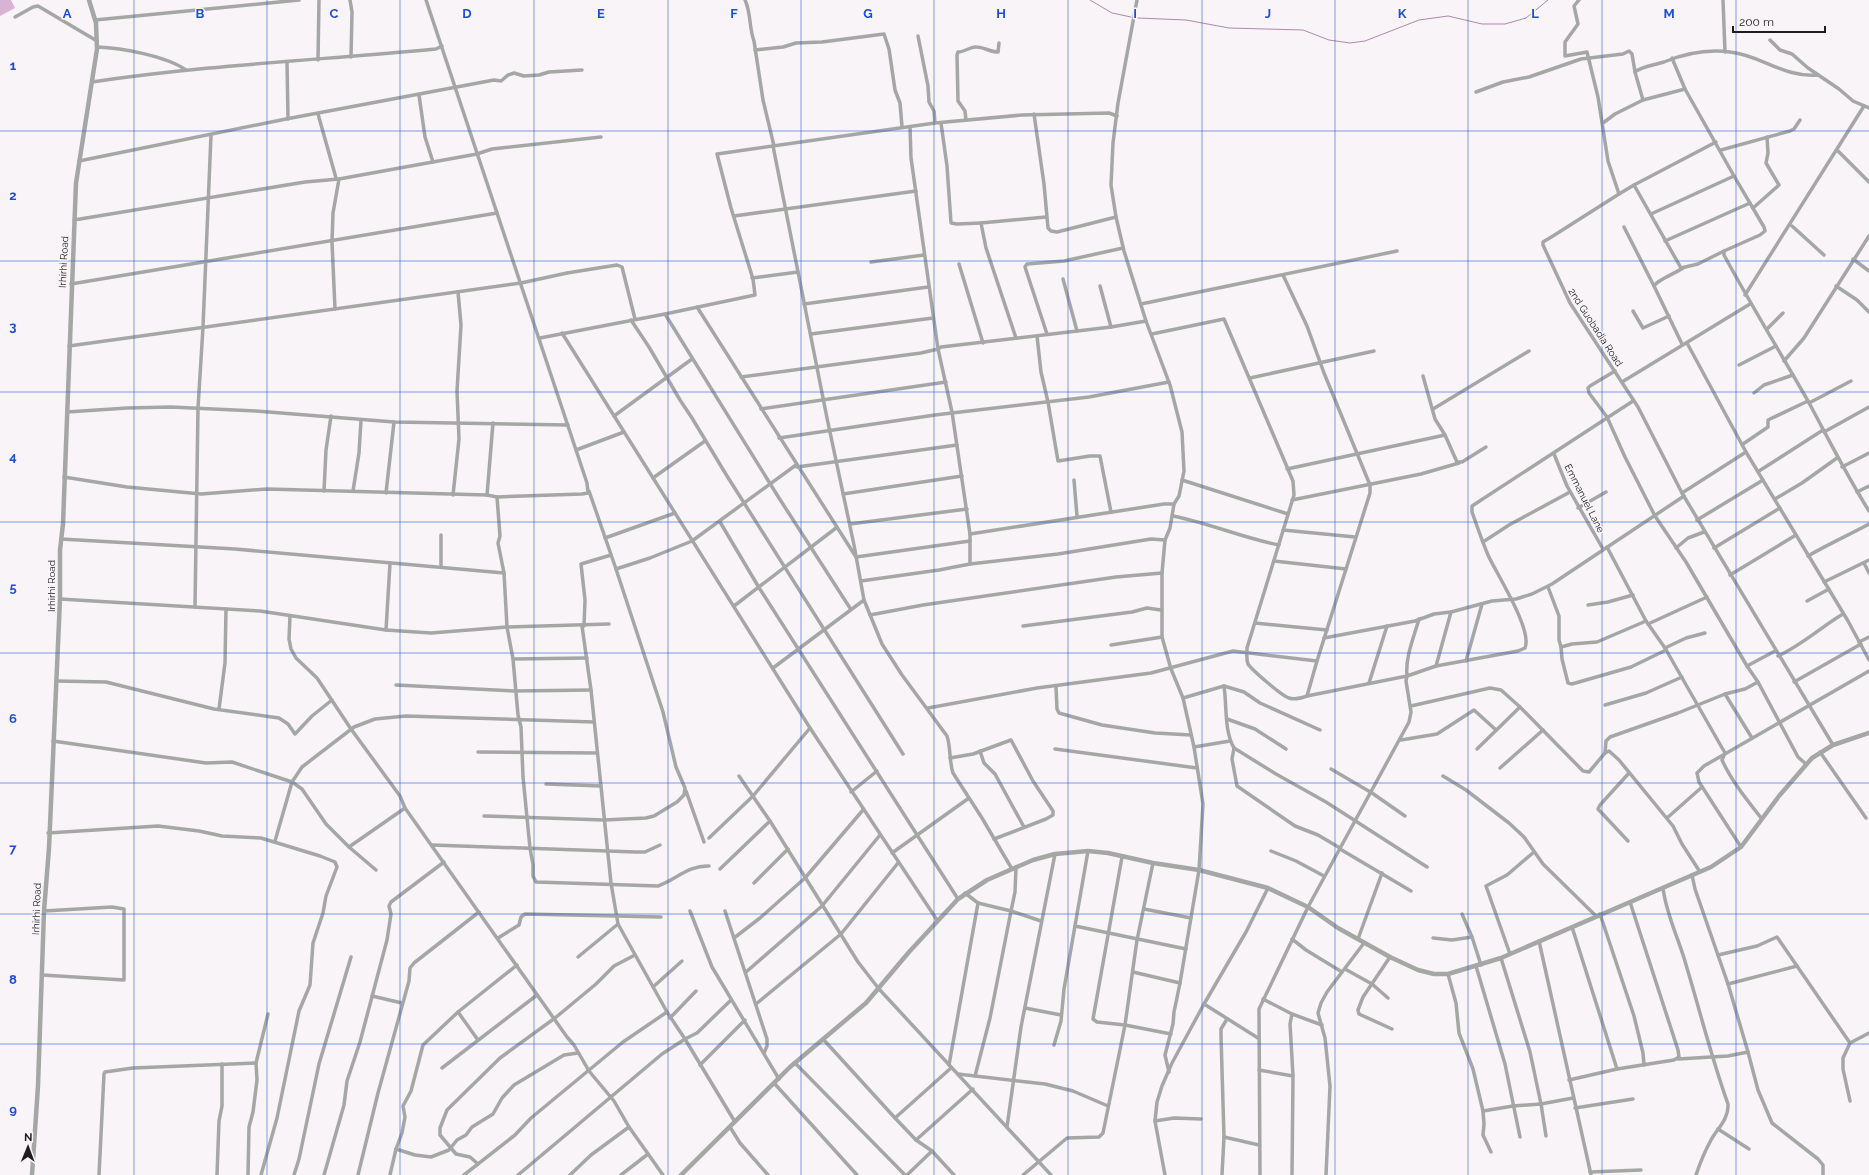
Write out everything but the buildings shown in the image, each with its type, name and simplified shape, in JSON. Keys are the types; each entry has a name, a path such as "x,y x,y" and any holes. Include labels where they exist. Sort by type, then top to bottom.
{"street":[{"name":"Irhirhi Road","path":"32,1175 32,1148 38,1086 44,911 60,599 61,539 74,220 79,161 97,44 95,20 89,0"},
{"path":"95,20 299,0"},
{"path":"318,60 319,0"},
{"path":"350,0 352,12 351,57"},
{"path":"426,0 540,338 589,491 663,712 676,766 704,842"},
{"path":"745,0 748,5 751,33 765,108 787,208 804,304 862,581 864,600 882,644 902,675 928,708 947,736 950,747 950,758 953,773 1014,868 1015,892 990,1018 976,1076"},
{"path":"1137,0 1112,142 1111,175 1116,217 1123,248 1146,321 1169,382 1182,432 1184,471 1179,496 1174,504 1173,516 1165,540 1162,573 1162,637 1171,669 1183,698 1194,747 1202,800 1199,870 1180,983 1175,1002 1171,1034 1165,1055 1169,1072"},
{"path":"1579,0 1574,6 1578,24 1565,42 1565,56 1587,52 1590,56 1589,58 1603,123 1608,160 1619,194 1716,142"},
{"path":"1723,0 1725,52"},
{"path":"15,17 33,6 38,6 97,44 165,59 176,63 186,70"},
{"path":"755,50 783,47 796,43 822,42 884,34 889,49 895,90 900,103 902,127"},
{"path":"918,36 928,86 929,102 934,111 935,124"},
{"path":"1770,40 1777,48 1792,54 1808,68 1853,101 1869,108"},
{"path":"966,120 965,111 958,100 958,52 967,51 972,47 977,46 990,52 998,52 999,43"},
{"path":"92,82 186,70 436,49 442,46"},
{"path":"1476,92 1490,86 1529,77 1579,59 1623,54 1629,51 1632,54 1635,72 1643,100"},
{"path":"1635,72 1672,58 1700,51 1737,54 1790,72 1810,76 1818,75"},
{"path":"1654,286 1656,283 1683,268 1698,264 1764,231 1764,227 1734,176 1686,88 1672,58"},
{"path":"287,62 288,119"},
{"path":"79,161 288,119 501,80 514,73 524,76 539,75 549,72 582,70"},
{"path":"1603,123 1615,114 1643,100 1686,88"},
{"path":"419,95 425,137 433,162"},
{"path":"1745,294 1864,106"},
{"path":"540,338 753,296 755,294 752,278 717,154 902,127 966,120 1034,114 1109,113 1117,116"},
{"path":"318,114 338,178 333,213 332,242 335,309"},
{"path":"1034,114 1044,184 1048,228 1051,231 1057,232 1116,217"},
{"path":"1720,150 1790,131 1800,120"},
{"path":"941,123 947,166 951,223 981,223 1046,217"},
{"path":"910,127 911,158 928,287 938,349 952,414 967,508 970,534 970,564"},
{"path":"195,607 195,493 211,135"},
{"path":"74,220 433,162 477,154 492,149 509,146 601,137"},
{"path":"1753,208 1779,185 1766,163 1768,153 1767,137"},
{"path":"1837,150 1869,182"},
{"path":"1651,214 1734,176"},
{"path":"1634,185 1678,266 1683,268"},
{"path":"734,216 916,192"},
{"name":"2nd Guobadia Road","path":"1619,194 1543,243 1551,265 1570,303 1634,401 1704,532 1833,745"},
{"path":"1665,241 1750,203"},
{"path":"1745,294 1801,211"},
{"path":"71,284 332,242 497,212"},
{"path":"981,223 986,248 1016,338"},
{"path":"1792,226 1824,255"},
{"path":"1624,227 1684,343 1743,444 1746,452 1759,471 1796,536 1844,614 1869,660"},
{"path":"1784,360 1804,338 1869,236"},
{"path":"1047,334 1025,267 1027,264 1064,261 1123,248"},
{"path":"1141,304 1397,251"},
{"path":"1724,251 1724,255 1750,304 1767,329 1842,467 1869,511"},
{"path":"871,262 924,254"},
{"path":"1853,259 1869,271"},
{"path":"959,264 983,343"},
{"path":"69,346 521,283 567,273 621,265 633,320 666,378 903,754"},
{"path":"752,278 798,272"},
{"path":"1283,275 1307,326 1370,485 1370,493 1355,537 1307,696"},
{"path":"1063,279 1077,331"},
{"path":"1100,286 1110,327"},
{"path":"1836,286 1857,300 1869,312"},
{"path":"804,304 928,287"},
{"path":"453,495 459,439 458,376 461,325 458,292"},
{"path":"1622,382 1750,304"},
{"path":"697,307 796,466 856,557"},
{"path":"1633,311 1643,328 1669,316"},
{"path":"1767,329 1783,313"},
{"path":"665,314 770,484 850,608"},
{"path":"811,334 933,318"},
{"path":"1152,334 1169,329 1224,319 1292,481 1292,500 1255,623 1247,652 1247,660 1251,667 1285,696 1297,699 1407,676 1436,666 1518,651 1525,648 1526,641 1522,624 1506,587 1488,555 1472,512 1472,506 1554,454 1607,417 1634,401"},
{"path":"741,377 921,353 941,347 1110,327 1146,321"},
{"path":"562,333 810,728 937,920"},
{"path":"1037,336 1041,372 1048,402 1058,461 1100,456 1111,512"},
{"path":"1739,365 1776,346"},
{"path":"1250,378 1374,351"},
{"path":"1433,409 1529,351"},
{"path":"614,416 692,359"},
{"path":"1615,371 1588,388 1589,393 1607,417 1625,457 1655,516 1758,682 1798,756 1806,764"},
{"path":"1754,393 1764,385 1792,375"},
{"path":"1423,376 1435,419 1459,463"},
{"path":"1743,444 1768,427 1768,420 1851,381"},
{"path":"761,409 946,382"},
{"path":"779,438 1048,402 1169,382"},
{"path":"1759,471 1823,431 1869,407"},
{"path":"66,412 127,408 198,408 331,416 394,422 568,425"},
{"path":"324,491 326,450 331,416"},
{"path":"353,491 359,453 361,420"},
{"path":"386,493 394,422"},
{"path":"487,495 493,423"},
{"path":"576,450 624,432"},
{"path":"1287,470 1445,435"},
{"path":"654,478 705,441"},
{"path":"616,569 650,558 692,541 796,466 837,462 957,445"},
{"path":"1292,500 1440,470 1459,463 1486,447"},
{"path":"1324,638 1387,626 1482,604 1511,600 1532,594 1548,587 1655,516 1746,452"},
{"path":"1842,467 1869,453"},
{"name":"Emmanuel Lane","path":"1554,454 1578,508 1605,548 1647,622 1682,677 1725,752"},
{"path":"1775,499 1837,458"},
{"path":"64,476 126,487 195,493 227,493 267,489 487,495 497,497 582,494 589,491"},
{"path":"843,494 962,476"},
{"path":"1074,480 1077,516"},
{"path":"1182,480 1288,514"},
{"path":"1697,520 1763,480"},
{"path":"1857,492 1869,486"},
{"path":"1483,542 1509,525 1570,492"},
{"path":"1578,508 1606,492"},
{"path":"497,497 500,536 498,543 504,573 507,627 513,659 515,691 521,727 521,753 526,816 533,865 533,876 536,882 611,883 658,886 670,882 691,868 709,866"},
{"path":"970,534 1077,516 1164,504 1174,504"},
{"path":"850,524 967,508"},
{"path":"1714,548 1780,508"},
{"path":"605,538 675,513"},
{"path":"1173,516 1262,542 1278,545"},
{"path":"720,522 758,586 958,898"},
{"path":"1808,556 1869,524"},
{"path":"734,606 758,586 836,528"},
{"path":"1283,530 1355,537"},
{"path":"1676,548 1688,538 1704,532"},
{"path":"441,535 441,567"},
{"path":"1730,575 1796,536"},
{"path":"61,539 195,546 504,573"},
{"path":"862,581 970,564 1058,554 1151,539 1165,540"},
{"path":"856,557 970,541"},
{"path":"611,555 581,564 585,600 583,626 607,852 616,916 618,924 670,1018 684,1038 735,1122"},
{"path":"1824,582 1869,560"},
{"path":"1274,561 1346,569"},
{"path":"386,630 390,563"},
{"path":"1864,563 1869,573"},
{"path":"870,615 923,605 1116,577 1162,573"},
{"path":"1548,587 1559,616 1559,640 1562,659 1568,683 1570,684 1631,667 1686,638 1705,633"},
{"path":"1807,601 1829,589"},
{"path":"1588,605 1608,602 1633,595"},
{"path":"1561,647 1578,643 1594,643 1707,598"},
{"path":"60,599 260,611 386,630 431,633 507,627 583,626 609,624"},
{"path":"773,668 825,630 850,608 864,600"},
{"path":"1466,661 1482,604"},
{"path":"1023,626 1132,612 1147,608 1161,610"},
{"path":"219,709 224,663 226,609"},
{"path":"1436,666 1451,612"},
{"path":"1778,656 1797,646 1825,625 1844,614"},
{"path":"290,616 289,639 291,649 296,658 317,678 351,729 400,796 405,808 432,844 663,1175"},
{"path":"1260,1175 1258,1070 1259,1009 1324,876 1401,740 1411,716 1406,681 1406,668 1419,619"},
{"path":"1255,623 1327,630"},
{"path":"1369,683 1387,626"},
{"path":"1111,645 1162,637"},
{"path":"1794,682 1869,637"},
{"path":"928,708 1038,688 1056,687 1171,669 1233,651 1317,661"},
{"path":"1747,666 1775,651"},
{"path":"513,659 587,658"},
{"path":"1741,847 1702,787 1697,776 1699,770 1725,752 1780,723 1869,671"},
{"path":"1605,705 1646,693 1682,677"},
{"path":"56,681 106,682 219,709 280,718 288,724 295,734 312,716 332,700"},
{"path":"1410,706 1490,688 1501,690 1543,730 1579,768 1586,772 1592,768 1605,753 1606,741 1610,737 1678,713 1697,704 1725,694 1746,690 1758,682"},
{"path":"396,685 515,691 591,690"},
{"path":"1183,698 1224,686 1244,692 1260,703 1320,730"},
{"path":"1224,686 1230,741 1234,748 1356,821 1427,867"},
{"path":"1056,687 1057,712 1102,725 1155,733 1191,735"},
{"path":"1725,694 1752,738"},
{"path":"1478,749 1520,707"},
{"path":"1401,740 1437,734 1474,710 1496,730"},
{"path":"275,841 292,782 302,767 351,729 375,719 406,716 594,722"},
{"path":"1227,719 1255,729 1286,749"},
{"path":"709,838 753,796 810,728"},
{"path":"1500,768 1543,730"},
{"path":"681,1175 795,1063 854,1014 879,989 937,920 958,898 987,880 1014,868 1055,854 1088,851 1199,870 1268,888 1308,907 1390,958 1426,972 1448,974 1478,966 1539,942 1598,915 1700,872 1726,858 1741,847 1806,764 1820,752 1833,745 1869,734"},
{"path":"950,758 980,751 1011,740 1014,742 1033,781 1053,811 1052,815 994,838"},
{"path":"1194,747 1230,741"},
{"path":"53,742 206,763 232,762 292,782 302,789 326,824 348,847 376,870"},
{"path":"1234,748 1232,759 1233,772 1236,784 1240,790 1282,815 1295,826 1318,835 1411,891"},
{"path":"1054,749 1197,768"},
{"path":"980,751 984,763 995,774 1024,827"},
{"path":"478,752 597,752"},
{"path":"1605,753 1611,752 1667,818 1700,872"},
{"path":"1725,752 1722,760 1726,768 1743,795 1762,819"},
{"path":"1820,752 1866,818"},
{"path":"1331,769 1372,793 1405,816"},
{"path":"851,792 877,771"},
{"path":"1628,841 1598,807 1629,773"},
{"path":"739,776 788,849 858,962 879,989 1051,1175"},
{"path":"1443,776 1466,790 1509,823 1524,837 1543,864 1598,915 1634,1016 1644,1053 1644,1065"},
{"path":"546,784 601,786"},
{"path":"1667,818 1702,787"},
{"path":"484,816 526,816 604,820 646,818 654,816 677,802 684,794 685,790"},
{"path":"892,853 969,798"},
{"path":"348,847 405,808"},
{"path":"734,938 760,918 805,878 863,810"},
{"path":"720,869 770,821"},
{"path":"48,833 103,830 151,825 199,830 222,836 255,837 275,841 333,860 336,867 313,943 310,985 299,1011 277,1118 261,1175"},
{"path":"746,972 822,906 880,835"},
{"path":"432,844 607,852 645,852 660,845"},
{"path":"754,883 788,849"},
{"path":"1054,1045 1061,1015 1088,851"},
{"path":"1271,851 1296,861 1324,876"},
{"path":"1510,954 1485,888 1507,875 1534,852"},
{"path":"1007,1127 1025,1008 1055,854"},
{"path":"1122,857 1093,1017 1096,1022 1125,1025 1171,1034"},
{"path":"324,1175 344,1105 347,1081 360,1042 387,940 390,914 389,906 391,902 444,862"},
{"path":"756,1004 840,934 898,863"},
{"path":"1023,1175 1067,1138 1101,1136 1125,1025 1137,940 1153,863"},
{"path":"1358,939 1382,874"},
{"path":"1692,875 1695,889 1728,984 1758,1090 1772,1123 1818,1159 1823,1165 1823,1175"},
{"path":"1165,1175 1155,1120 1157,1102 1169,1072 1204,1004 1246,932 1268,888"},
{"path":"1663,888 1665,904 1684,956 1712,1055 1728,1104 1728,1111 1711,1140 1696,1175"},
{"path":"965,893 978,903 1011,911 1041,921"},
{"path":"1630,902 1678,1050 1678,1059"},
{"path":"895,1118 950,1066 978,903"},
{"path":"42,975 124,980 124,909 112,908 44,911"},
{"path":"1144,909 1191,918"},
{"path":"690,911 712,967 779,1079"},
{"path":"725,911 767,1038 767,1046 764,1053"},
{"path":"358,1175 402,1003 409,982 410,968 414,963 479,912"},
{"path":"498,938 519,925 521,916 525,914 661,917"},
{"path":"1462,914 1472,937 1478,966 1505,1064 1520,1136"},
{"path":"578,957 618,924"},
{"path":"1075,926 1186,949"},
{"path":"1572,927 1617,1069"},
{"path":"1433,938 1452,940 1472,937"},
{"path":"1718,955 1744,947 1757,946 1777,937 1850,1043"},
{"path":"1292,940 1306,950 1372,984 1388,998"},
{"path":"1326,1175 1330,1086 1325,1038 1318,1013 1321,1003 1364,942"},
{"path":"1539,942 1590,1173 1641,1170"},
{"path":"478,1164 470,1157 456,1154 450,1149 440,1135 440,1128 447,1110 500,1058 554,1018 596,984 614,966 635,955"},
{"path":"294,1175 319,1064 351,957"},
{"path":"1390,958 1363,997 1358,1013 1392,1029"},
{"path":"1500,958 1530,1052 1546,1136"},
{"path":"653,987 682,961"},
{"path":"390,1175 396,1149 402,1133 405,1117 403,1106 411,1091 423,1045 458,1012 517,966"},
{"path":"1728,984 1798,966"},
{"path":"1133,972 1180,983"},
{"path":"1448,974 1456,1002 1459,1033 1473,1069 1482,1110 1484,1124 1483,1135 1491,1152"},
{"path":"670,1018 696,991"},
{"path":"442,1068 537,995"},
{"path":"372,996 402,1003"},
{"path":"1263,999 1292,1014 1322,1025"},
{"path":"518,1175 662,1054 684,1038 697,1033 731,1000"},
{"path":"1204,1004 1258,1038"},
{"path":"1025,1008 1061,1015"},
{"path":"458,1012 478,1040"},
{"path":"464,1175 515,1135 531,1118 623,1042 667,1012"},
{"path":"248,1175 249,1127 253,1112 257,1080 256,1063 268,1014"},
{"path":"1292,1014 1290,1024 1293,1076 1292,1175"},
{"path":"1222,1175 1224,1137 1221,1036 1222,1029 1227,1019"},
{"path":"700,1065 745,1020"},
{"path":"1850,1101 1843,1069 1843,1058 1850,1043 1869,1033"},
{"path":"823,1039 916,1140 932,1151 954,1175"},
{"path":"1569,1080 1617,1069 1678,1059 1712,1055 1728,1056 1748,1052"},
{"path":"396,1149 415,1155 430,1157 444,1153 450,1149 457,1140 466,1135 472,1127 493,1114 502,1098 514,1085 564,1055 578,1053"},
{"path":"99,1175 104,1074 108,1071 133,1068 256,1063"},
{"path":"795,1063 905,1175 932,1151"},
{"path":"217,1175 219,1121 222,1106 222,1064"},
{"path":"1258,1070 1293,1076"},
{"path":"957,1074 1044,1084 1073,1091 1108,1106"},
{"path":"774,1083 857,1175"},
{"path":"916,1140 973,1089"},
{"path":"1482,1110 1541,1104 1573,1098"},
{"path":"1575,1108 1633,1099"},
{"path":"1155,1120 1174,1118 1201,1119"},
{"path":"570,1175 591,1155 629,1127"},
{"path":"730,1127 740,1143 768,1175"},
{"path":"1718,1129 1749,1149"},
{"path":"1224,1137 1259,1145"},
{"path":"622,1175 648,1154"}],"shaded area":[{"path":"0,0 11,0 15,8 0,16"}],"waterway":[{"path":"1090,0 1112,13 1131,17"},
{"path":"1138,18 1186,20 1229,28 1303,30 1329,40 1350,43 1365,41 1419,20 1448,16 1482,24 1505,24 1526,18 1548,0"}]}
